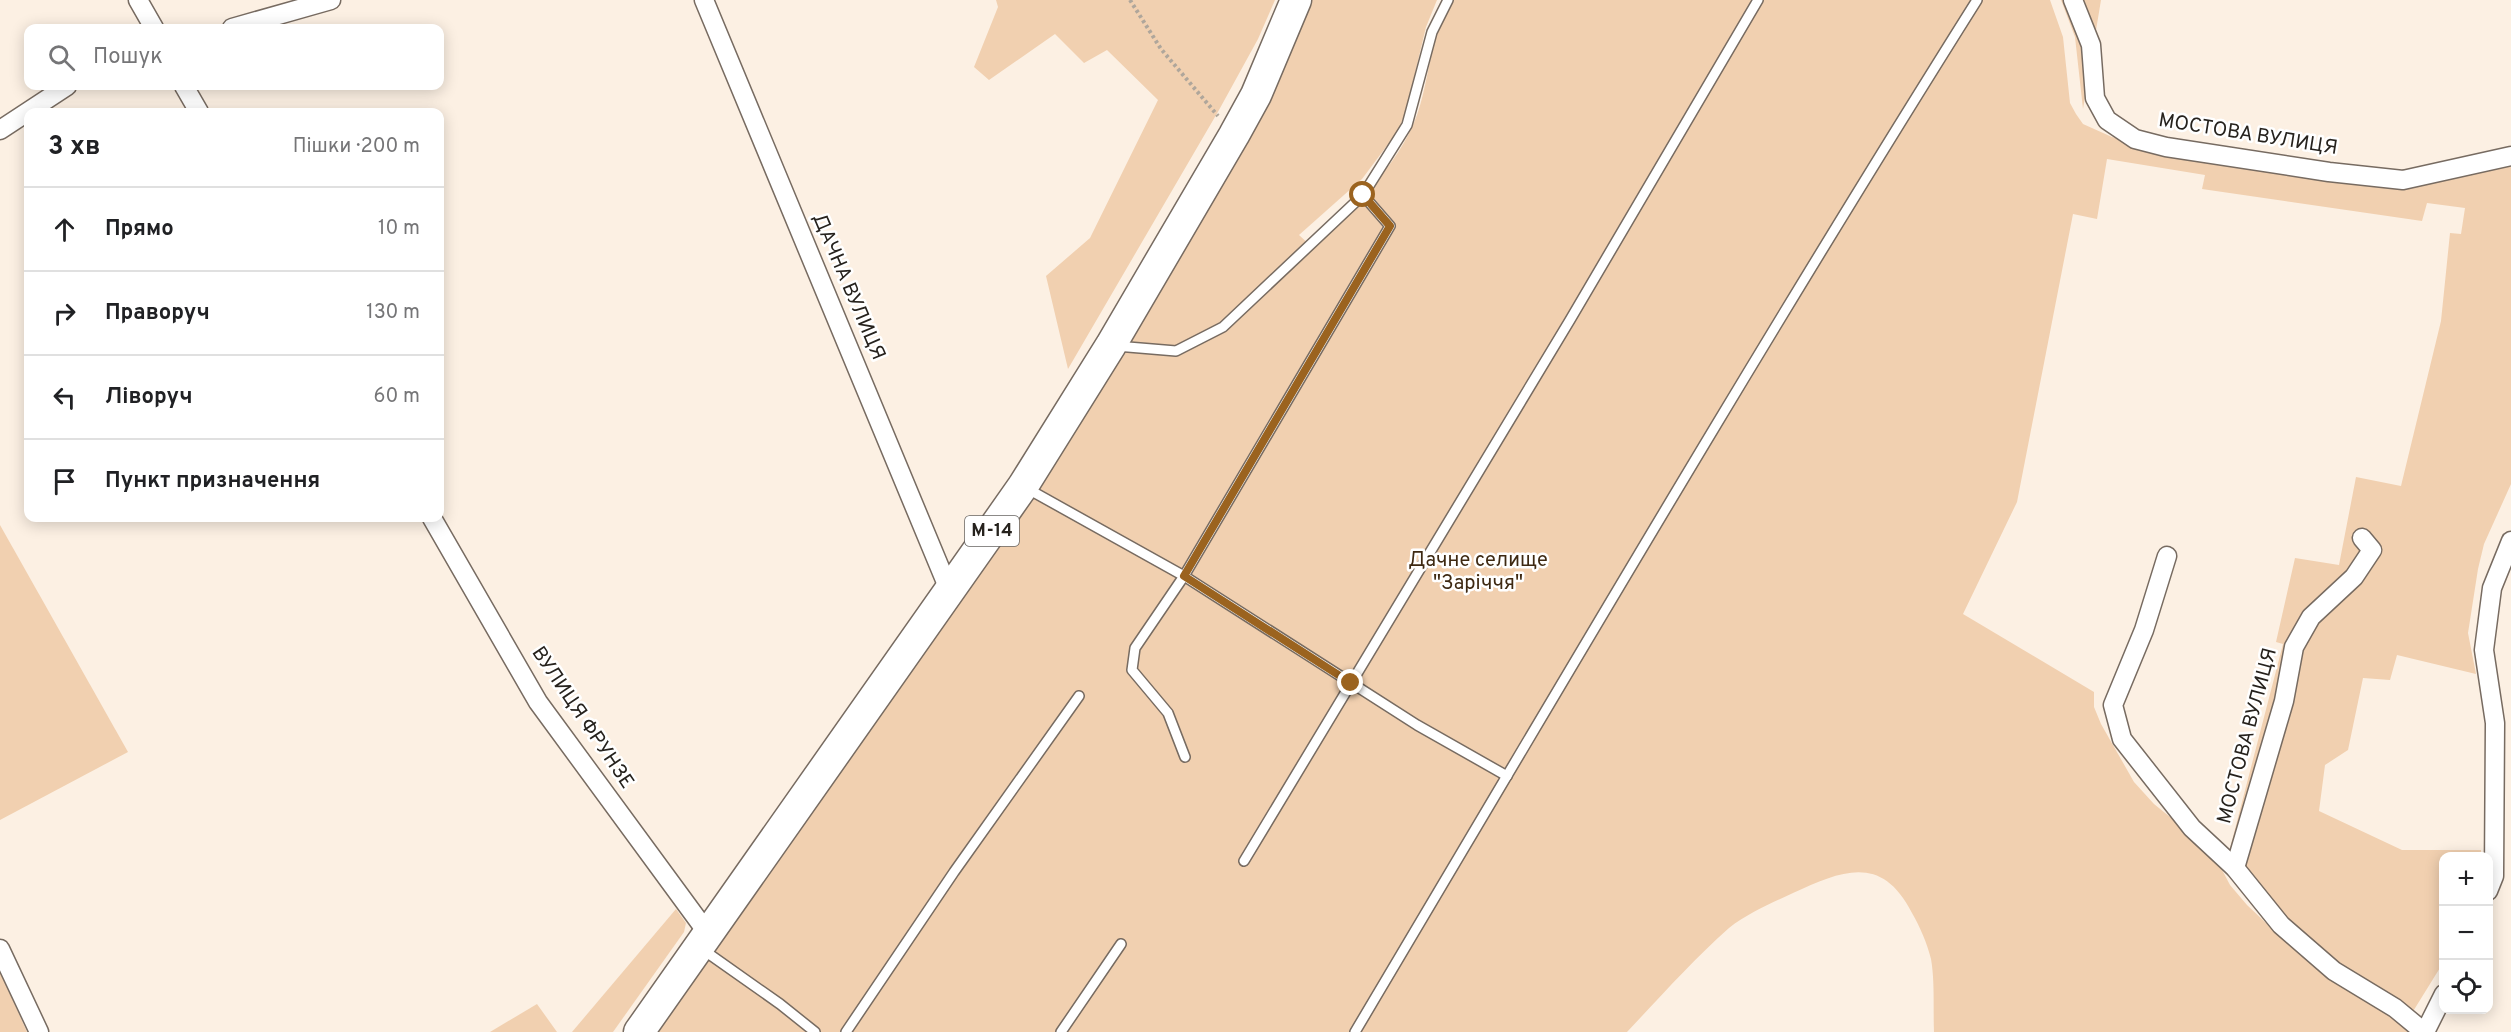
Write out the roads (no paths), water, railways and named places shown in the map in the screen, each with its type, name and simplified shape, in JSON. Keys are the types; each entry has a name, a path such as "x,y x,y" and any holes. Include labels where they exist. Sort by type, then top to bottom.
{"highway":[{"name":"М-14","path":"639,1032 1023,486 1111,345 1234,135 1256,95 1296,0"}],"street":[{"path":"138,0 152,24"},
{"path":"246,24 331,0"},
{"name":"ДАЧНА ВУЛИЦЯ","path":"704,0 950,592"},
{"name":"МОСТОВА ВУЛИЦЯ","path":"2073,0 2091,45 2095,98 2107,120 2135,139 2166,147 2318,170 2403,180 2511,156"},
{"path":"34,108 61,90"},
{"path":"186,90 197,108"},
{"path":"0,130 24,114"},
{"name":"ВУЛИЦЯ ФРУНЗЕ","path":"434,522 538,702 705,941"},
{"name":"МОСТОВА ВУЛИЦЯ","path":"2235,868 2284,701 2294,646 2312,616 2354,577 2372,550 2362,538"},
{"path":"2493,878 2494,723 2484,650 2492,588 2511,541"},
{"name":"МОСТОВА ВУЛИЦЯ","path":"2167,556 2144,630 2113,705 2122,739 2192,828 2235,868 2281,925 2334,971 2394,1008 2425,1032 2439,1004"},
{"path":"0,949 39,1032"}],"lane":[{"path":"1111,345 1176,351 1223,327 1363,195 1407,125 1432,32 1448,0"},
{"path":"1244,861 1570,320 1758,0"},
{"path":"1355,1032 1861,184 1977,0"},
{"path":"1185,758 1168,713 1132,669 1135,648 1184,576 1390,226 1363,195"},
{"path":"1023,486 1184,576 1417,725 1507,776"},
{"path":"846,1032 954,872 1079,696"},
{"path":"705,941 815,1032"},
{"path":"1061,1032 1121,944"}],"park label":[{"name":"Дачне селище \"Заріччя\"","path":"1478,572"}]}
